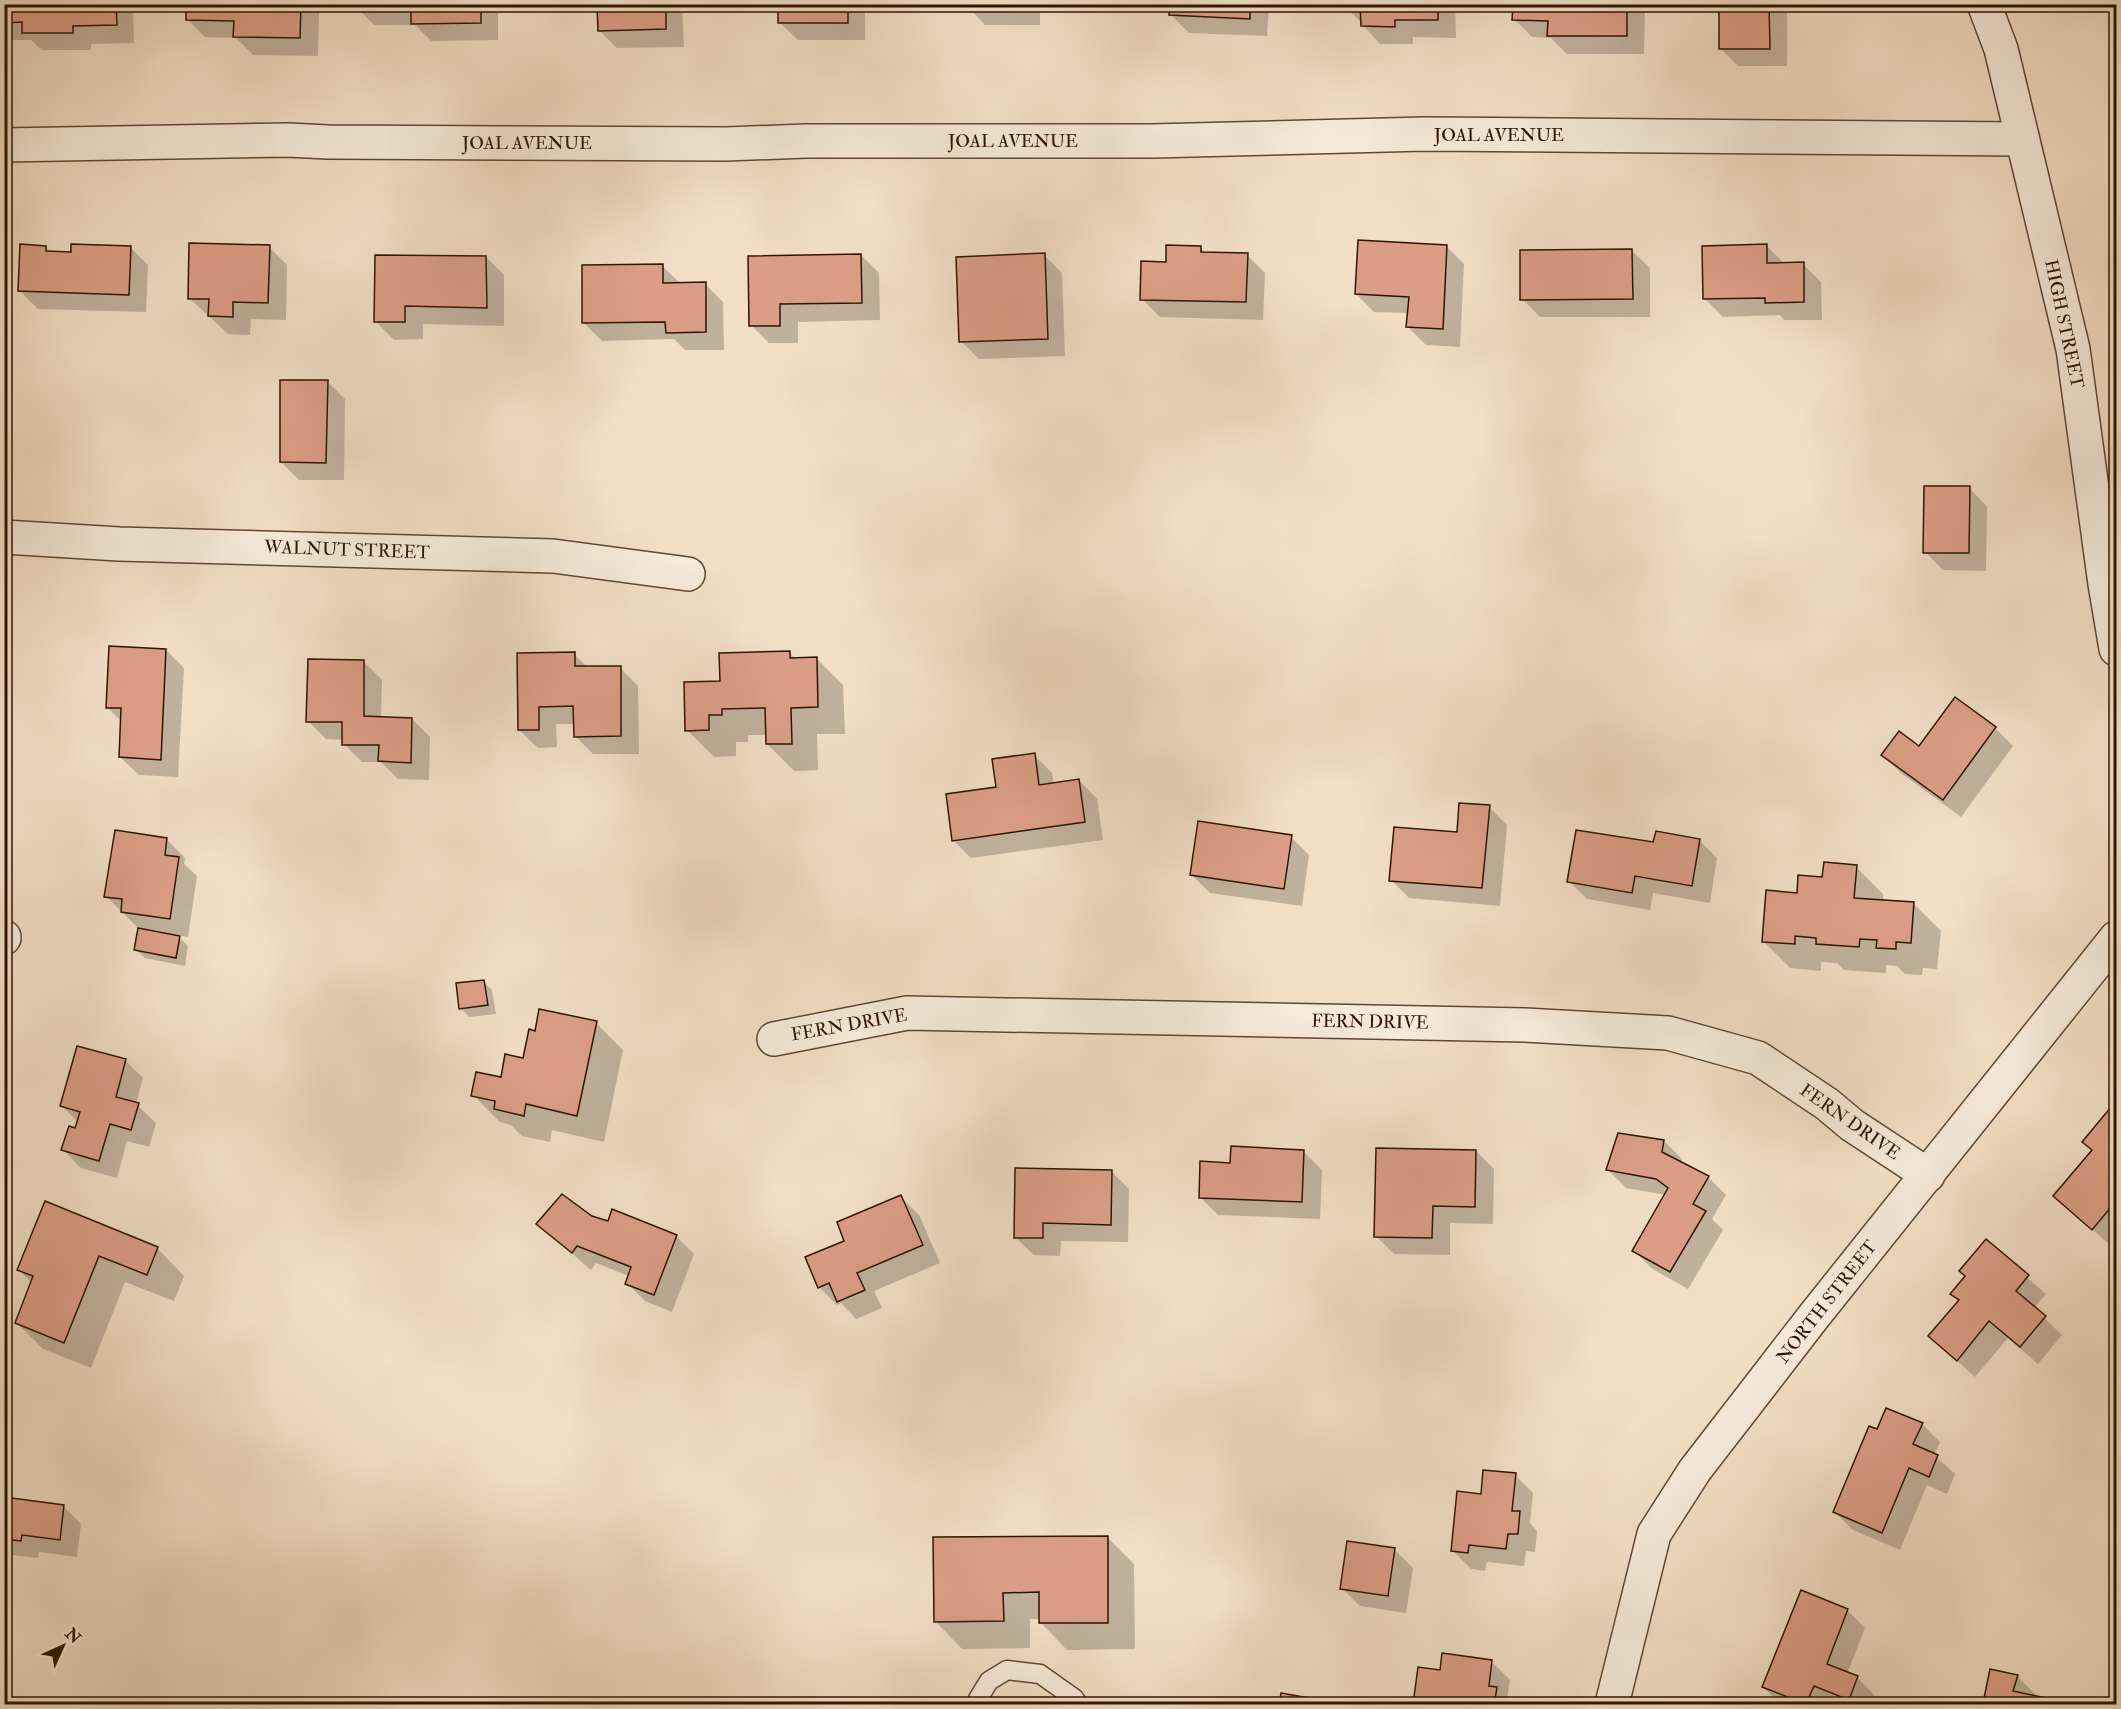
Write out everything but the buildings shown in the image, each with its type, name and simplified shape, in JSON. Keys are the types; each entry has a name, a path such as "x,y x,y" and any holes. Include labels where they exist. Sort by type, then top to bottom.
{"street":[{"name":"HIGH STREET","path":"1984,4 2001,49 2073,349 2116,649"},
{"name":"JOAL AVENUE","path":"4,145 288,140 726,144 806,141 1152,141 1425,134 2021,139"},
{"name":"WALNUT STREET","path":"4,537 119,544 553,556 688,574"},
{"name":"NORTH STREET","path":"1612,1704 1654,1534 1695,1470 1814,1316 2116,938"},
{"name":"FERN DRIVE","path":"774,1038 907,1013 1525,1025 1668,1033 1758,1058 1827,1104 1852,1125 1928,1175"}],"lane":[{"path":"978,1704 989,1681 1007,1670 1040,1674 1074,1698 1078,1704"}]}
